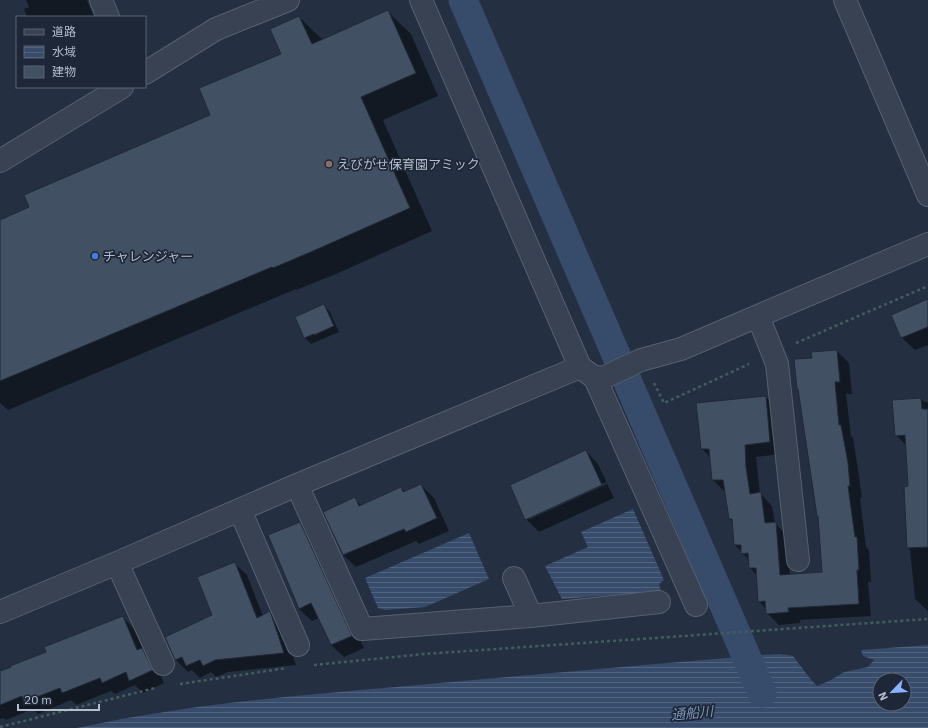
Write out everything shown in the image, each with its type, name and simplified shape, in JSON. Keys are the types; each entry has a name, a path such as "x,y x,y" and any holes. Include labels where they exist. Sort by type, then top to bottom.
{"street":[{"path":"101,0 108,16"},
{"path":"146,72 216,30 288,0"},
{"path":"421,0 593,374 696,605"},
{"path":"845,0 928,195"},
{"path":"0,162 120,88"},
{"path":"2,604 117,563 298,485 593,374 681,349 928,244"},
{"path":"758,316 777,364 798,560"},
{"path":"298,485 362,629 531,616 659,602"},
{"path":"240,510 298,645"},
{"path":"117,563 163,664"},
{"path":"514,578 531,616"}],"path":[{"path":"310,666 424,654 928,619"},
{"path":"175,685 288,668"},
{"path":"0,727 160,687"}],"water":[{"path":"633,509 664,580 659,584 661,591 562,599 545,566 588,547 581,532"},
{"path":"469,533 489,579 425,607 385,610 378,608 365,578"},
{"name":"通船川","path":"928,645 928,728 77,728 156,713 236,702 762,655 780,654 793,656 817,686 844,672 868,667 874,660 863,656 861,650"}],"building":[{"path":"388,10 416,73 361,97 410,208 273,268 272,267 0,381 0,220 29,207 24,195 210,115 199,88 281,54 270,29 299,16 312,44"},
{"path":"928,299 928,327 901,338 891,315"},
{"path":"324,304 334,326 304,338 295,317"},
{"path":"837,350 840,382 835,382 839,425 841,425 848,463 850,486 848,486 855,537 857,537 859,604 788,608 789,612 766,614 765,601 758,602 756,568 749,568 748,553 741,554 741,545 734,545 732,519 729,519 723,480 712,480 709,449 701,449 696,403 766,396 770,442 745,445 746,467 750,494 761,492 765,523 776,522 780,575 822,572 818,516 797,389 794,359 812,358 811,352"},
{"path":"921,398 922,409 928,409 928,547 907,548 904,487 908,486 905,435 895,436 892,400"},
{"path":"586,450 602,485 525,520 510,485"},
{"path":"421,484 437,518 406,532 404,529 343,555 323,512 355,497 359,506 401,487 403,492"},
{"path":"300,522 352,636 331,645 311,603 299,609 268,535"},
{"path":"235,562 257,618 270,611 284,653 215,660 203,666 200,660 186,666 182,657 175,660 165,637 212,615 197,577"},
{"path":"123,616 137,650 142,648 153,670 129,681 126,672 102,683 100,678 62,693 60,688 24,702 22,696 0,705 0,671 46,652 44,647"}],"waterway":[{"path":"463,0 762,693"}],"place":[{"name":"えびがせ保育園アミック","path":"329,164"},
{"name":"チャレンジャー","path":"95,256"}]}
